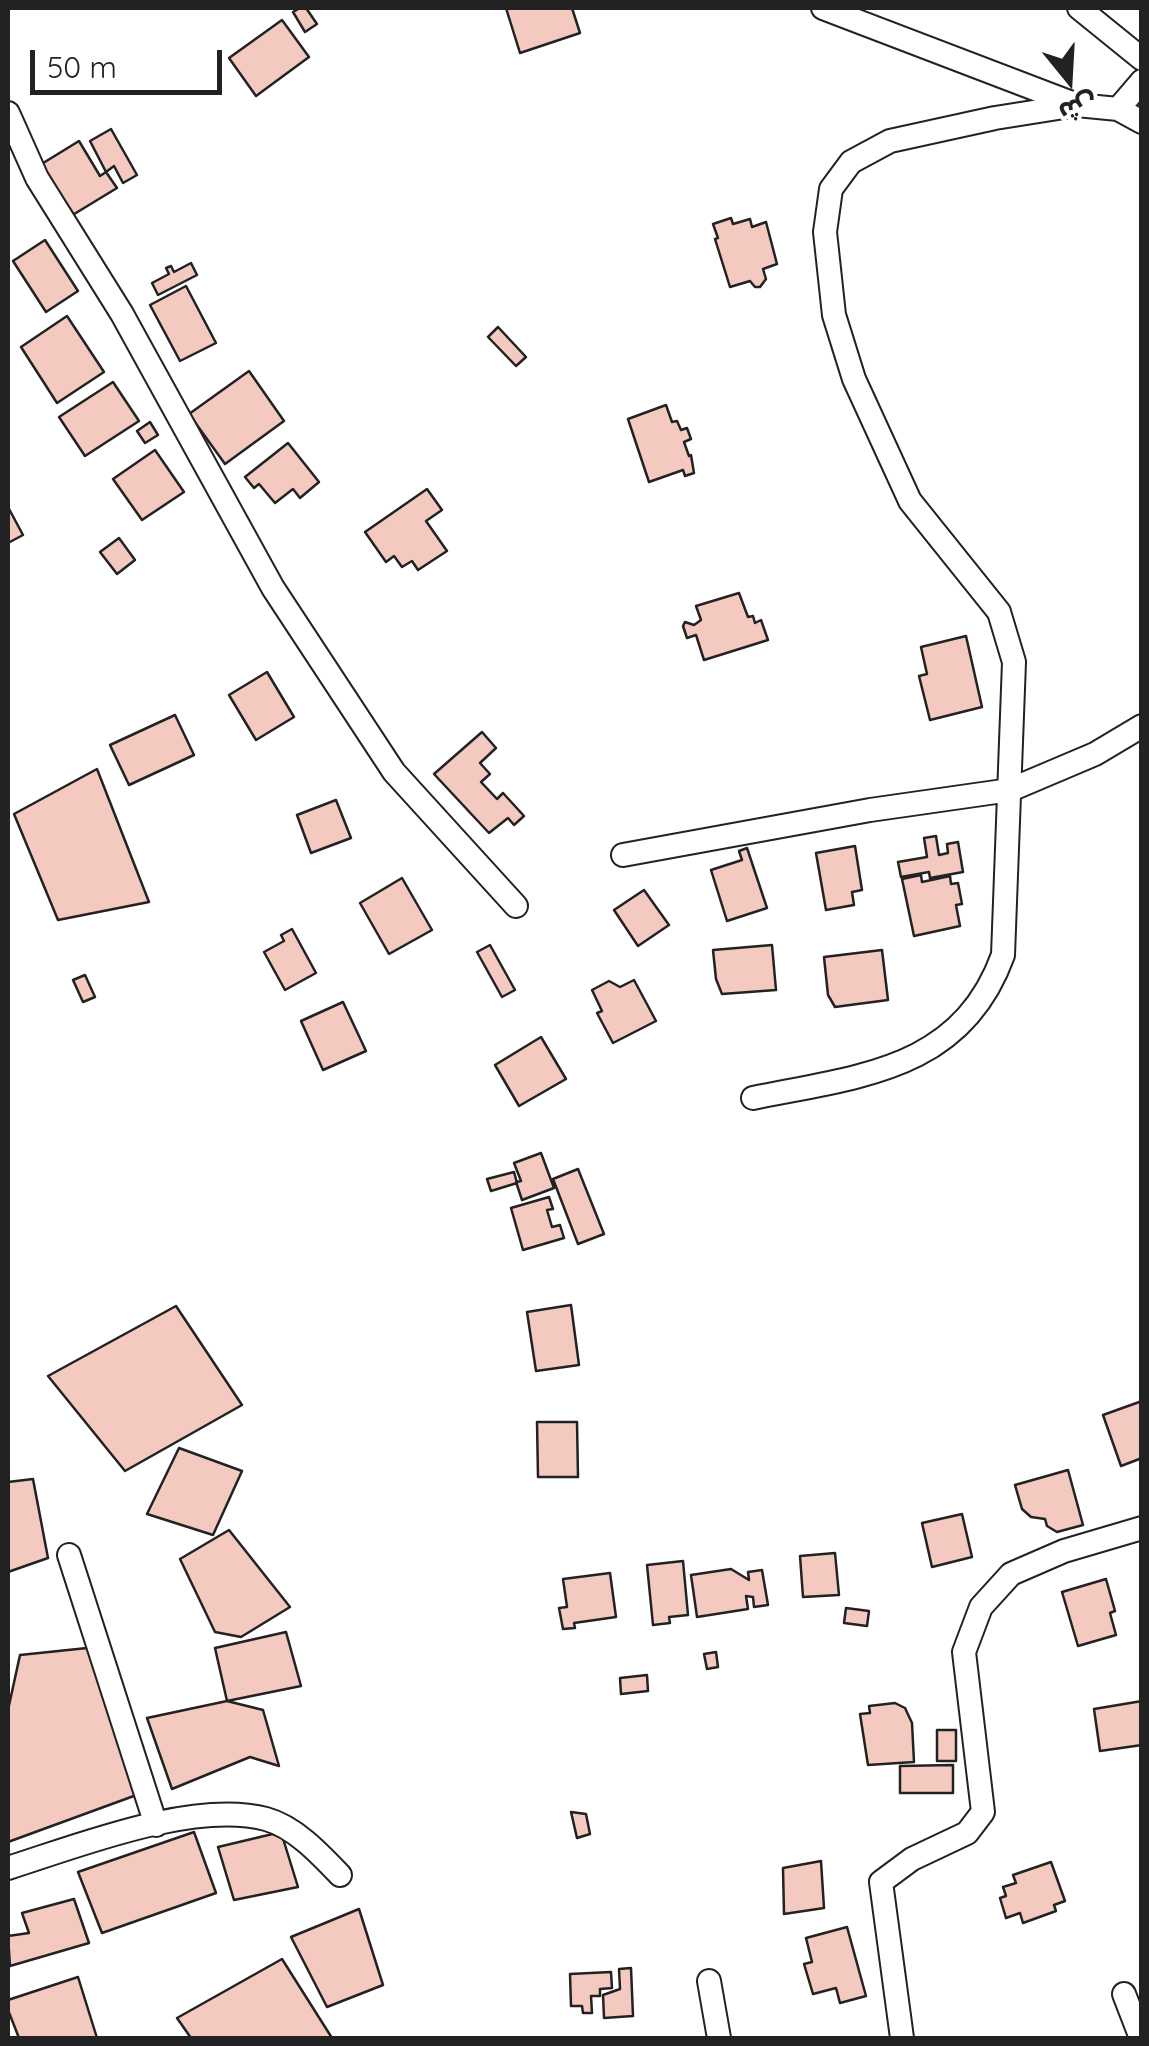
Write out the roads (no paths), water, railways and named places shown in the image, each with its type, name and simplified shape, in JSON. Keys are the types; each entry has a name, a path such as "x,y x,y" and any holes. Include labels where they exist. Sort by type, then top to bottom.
{"street":[{"path":"823,8 1076,105"},
{"path":"1079,8 1142,59"},
{"path":"1118,109 1142,81"},
{"path":"753,1098 869,1074 931,1050 965,1021 992,986 1003,954 1014,662 999,612 910,501 862,397 834,315 824,232 831,189 852,162 890,141 995,118 1076,105 1118,109 1142,122"},
{"path":"8,112 37,178 122,314 272,588 394,772 516,906"},
{"path":"623,856 870,810 1010,790 1095,754 1142,726"},
{"path":"902,2038 881,1882 912,1859 967,1834 983,1812 964,1652 981,1607 1012,1574 1064,1550 1142,1528"},
{"path":"69,1556 156,1824"},
{"path":"8,1868 156,1824 224,1816 268,1820 315,1848 340,1875"},
{"path":"709,1981 719,2038"},
{"path":"1124,1994 1141,2038"}]}
